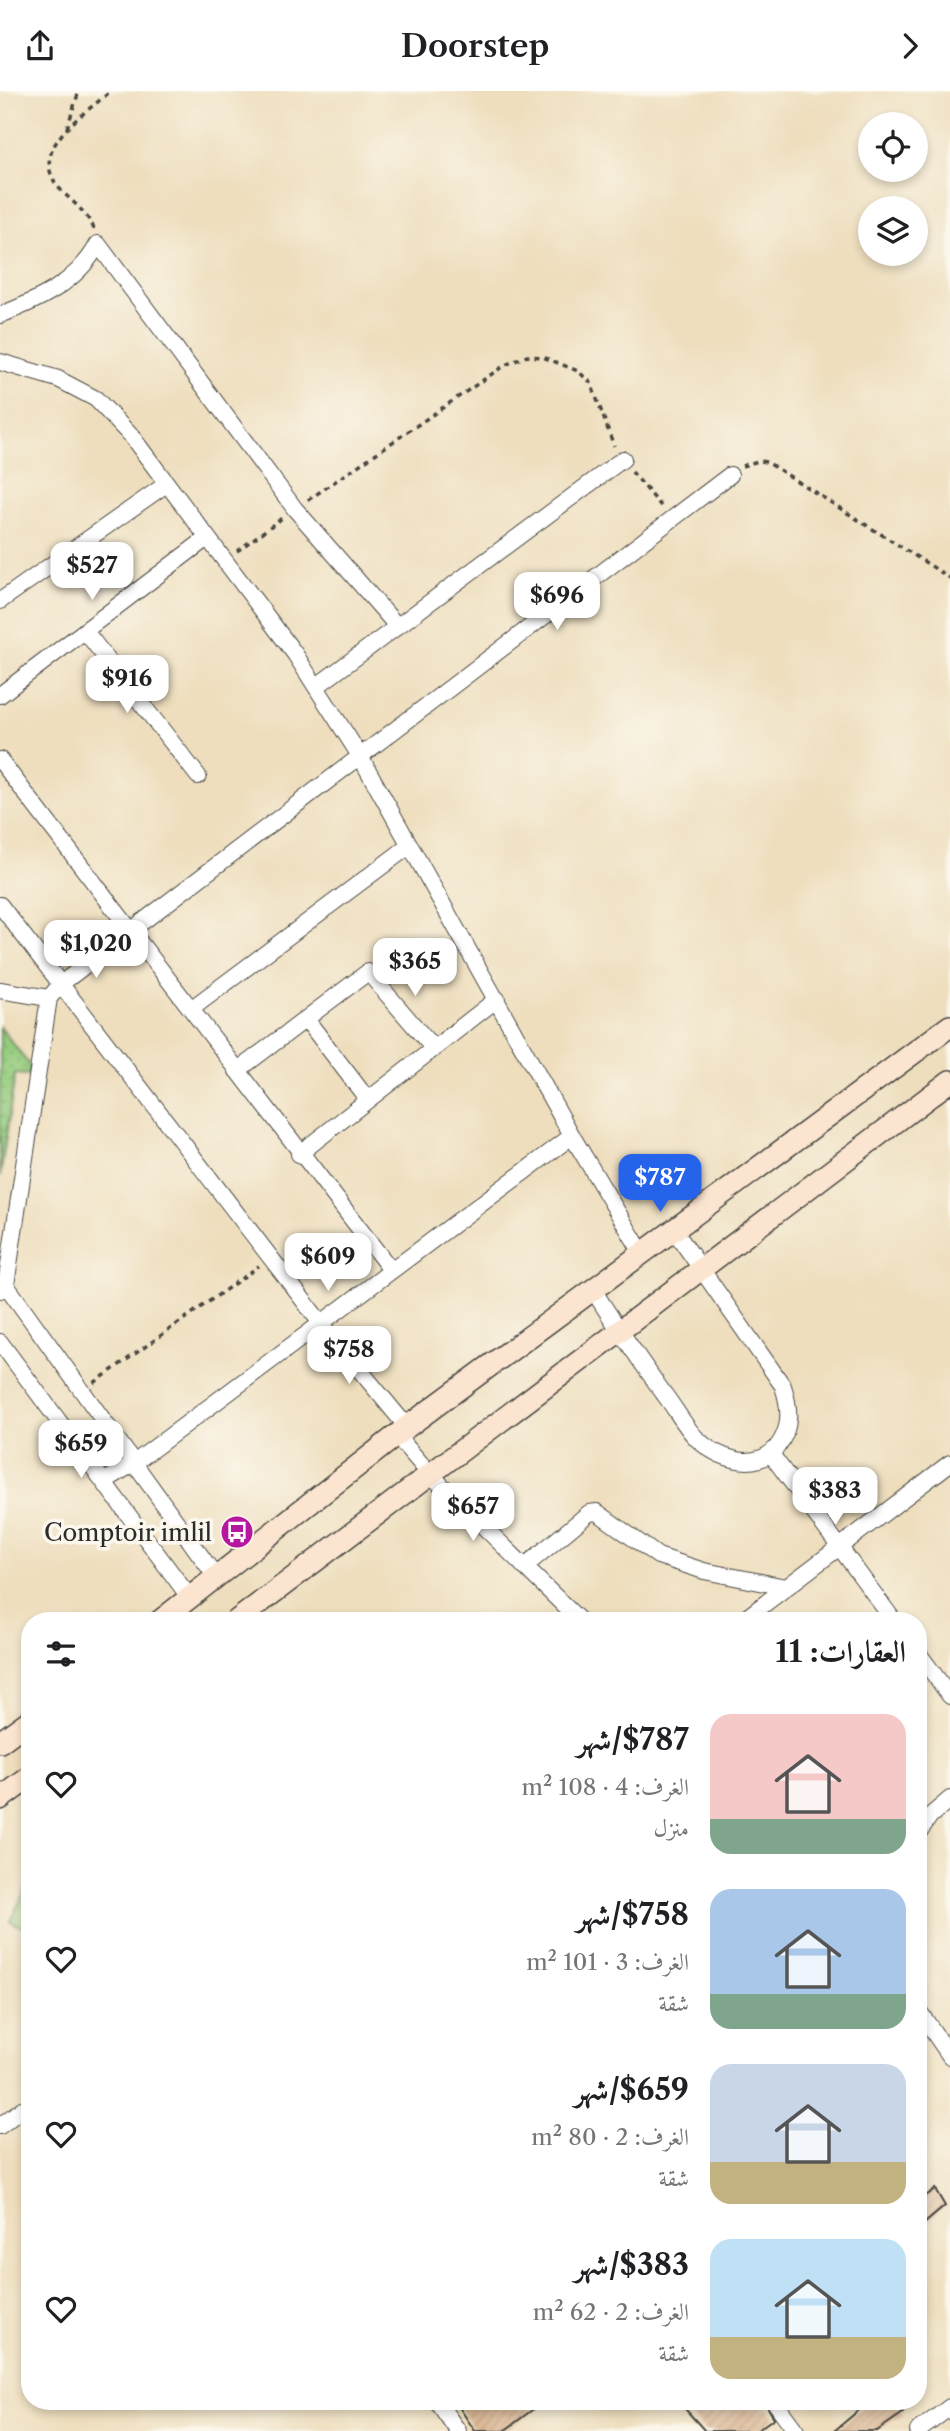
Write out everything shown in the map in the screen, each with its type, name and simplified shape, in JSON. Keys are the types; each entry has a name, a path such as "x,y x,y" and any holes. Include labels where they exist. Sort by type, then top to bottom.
{"main road":[{"path":"172,1612 402,1432 950,1027"},
{"path":"248,1612 950,1081"},
{"path":"0,1742 21,1730"},
{"path":"0,1799 21,1784"}],"street":[{"path":"0,315 67,281 86,266 98,244 295,509 397,626"},
{"path":"0,362 58,379 96,399 132,437 317,686 360,756 572,1136 642,1253"},
{"path":"317,686 623,459"},
{"path":"216,1577 84,1391 3,1288 49,998 62,983 730,475"},
{"path":"0,601 166,485"},
{"path":"0,695 207,538"},
{"path":"85,631 198,776"},
{"path":"0,760 299,1154 391,1270"},
{"path":"191,1009 409,846"},
{"path":"0,905 62,983 140,1091 320,1322 402,1432 429,1473 570,1612"},
{"path":"237,1071 368,972 434,1049"},
{"path":"0,990 49,998"},
{"path":"299,1154 497,999"},
{"path":"306,1019 368,1100"},
{"path":"105,1481 134,1463 572,1136"},
{"path":"594,1291 620,1332 696,1437 731,1460 745,1462 771,1454 784,1438 788,1423 789,1404 783,1386 674,1230"},
{"path":"0,1342 190,1598"},
{"path":"771,1454 887,1612"},
{"path":"754,1612 950,1464"},
{"path":"523,1567 589,1513 597,1512 658,1556 704,1571 786,1587"},
{"path":"927,1665 950,1696"},
{"path":"927,1820 950,1799"},
{"path":"927,2023 950,2056"},
{"path":"0,2126 21,2113"},
{"path":"918,2431 950,2407"},
{"path":"443,2410 458,2431"},
{"path":"781,2410 796,2431"}],"path":[{"path":"66,130 79,91"},
{"path":"98,244 94,226 82,208 66,195 50,171 49,156 55,142 66,130 111,91"},
{"path":"225,561 295,509 505,365 527,356 563,363 591,383 606,428 623,459 673,520"},
{"path":"730,475 747,463 767,462 950,577"},
{"path":"84,1391 270,1258"}],"green space":[{"path":"0,1027 30,1066 29,1075 15,1074 0,1177"},
{"path":"21,1899 21,1926 10,1921"}],"building":[{"path":"935,2189 945,2206 927,2221 927,2194"},
{"path":"461,2410 532,2410 504,2431 475,2431"},
{"path":"686,2410 769,2410 774,2418 756,2431 705,2431"},
{"path":"859,2410 900,2410 903,2413 877,2431 834,2431"}],"place":[{"name":"Comptoir imlil","path":"237,1532"}]}
